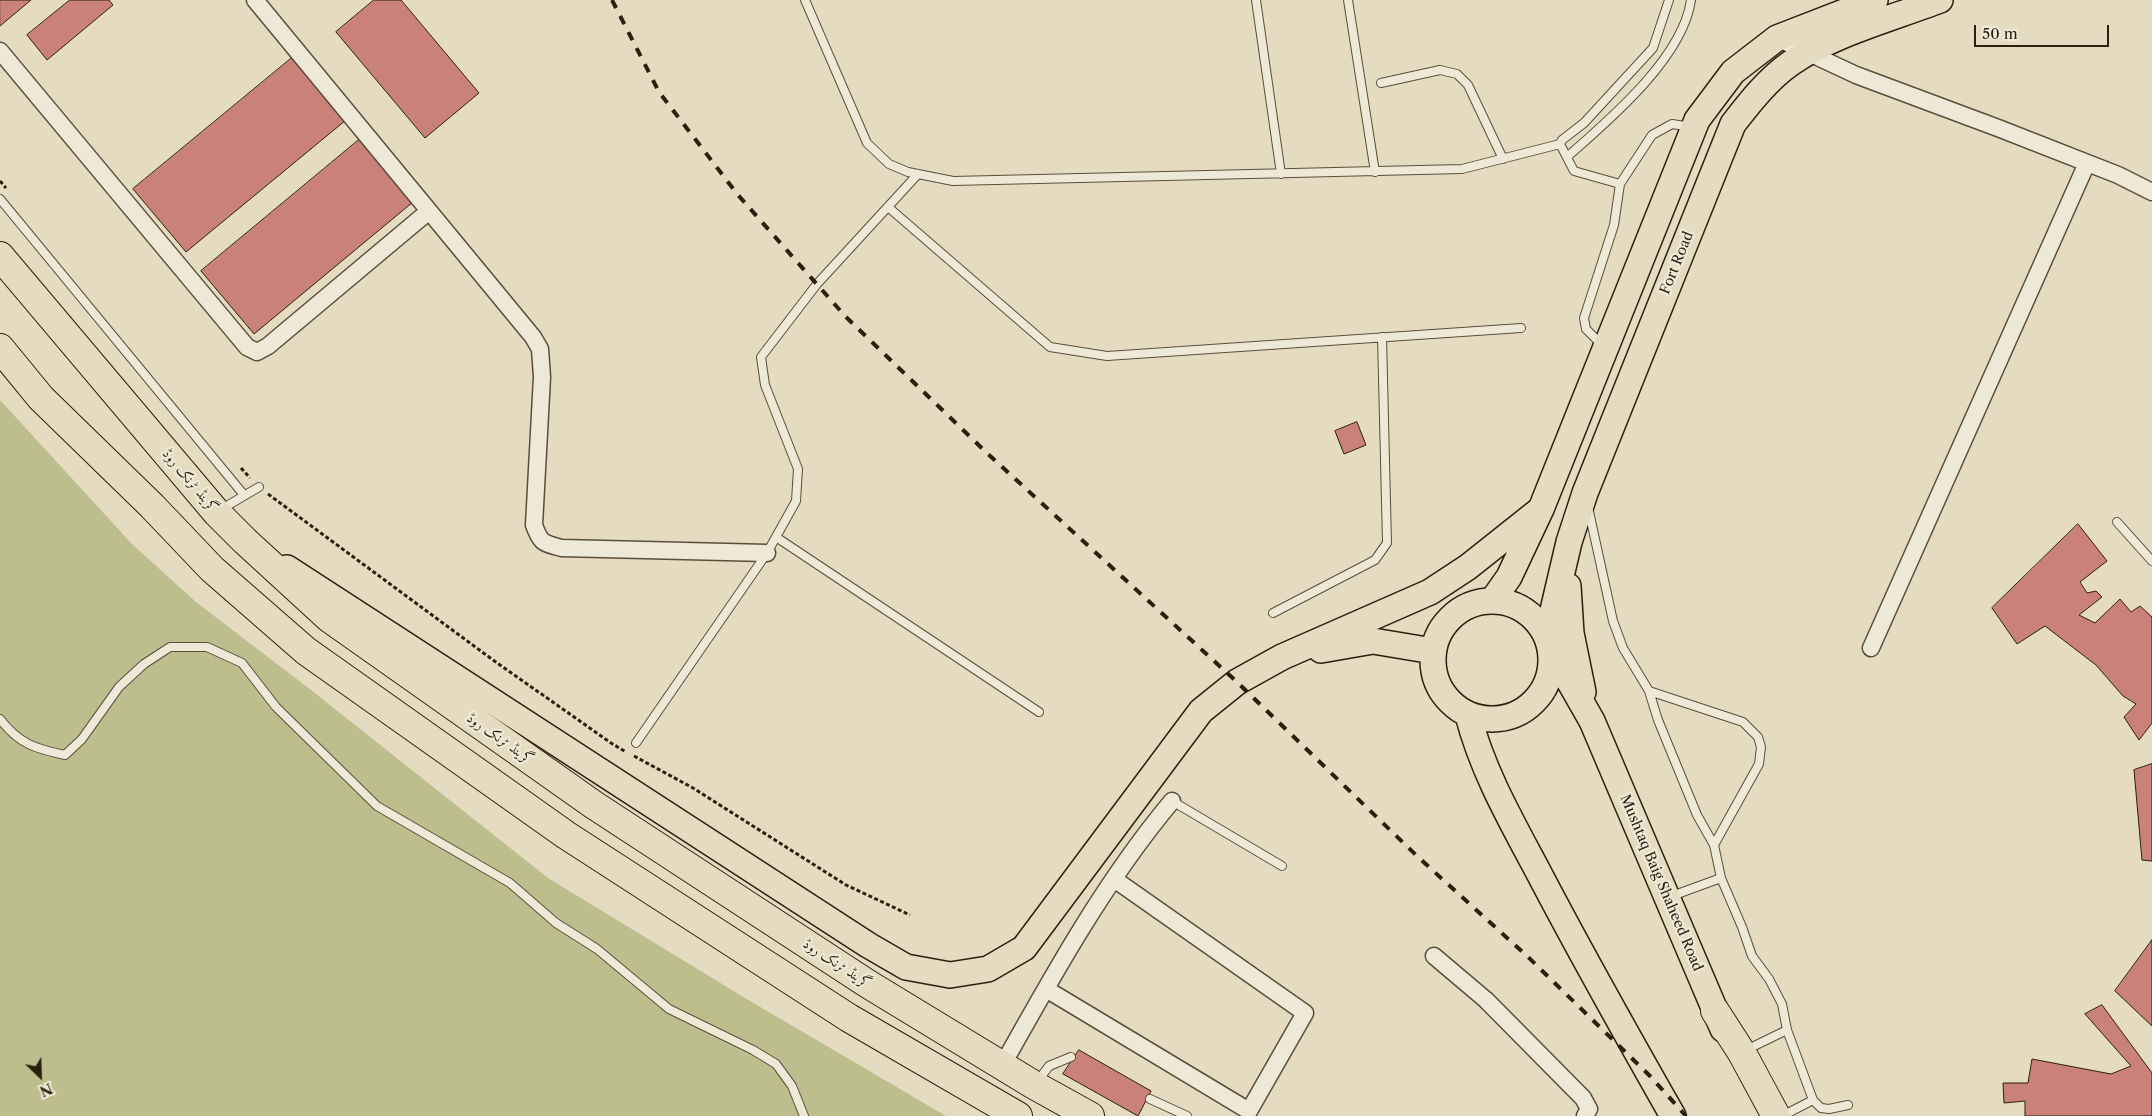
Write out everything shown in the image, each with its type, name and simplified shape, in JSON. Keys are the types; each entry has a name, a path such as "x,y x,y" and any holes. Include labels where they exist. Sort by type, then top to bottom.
{"highway":[{"name":"گرینڈ ٹرنک روڈ","path":"0,256 216,513 330,618 594,805 868,984 1034,1086 1090,1116"},
{"path":"0,348 41,398 152,506 212,569 306,652 566,835 849,1018 1018,1116"},
{"path":"1715,1012 1742,1052 1776,1116"}],"main road":[{"path":"1492,601 1509,577 1541,509 1698,120 1733,72 1778,38 1875,0"},
{"name":"Fort Road","path":"1549,646 1570,542 1585,493 1733,124 1758,92 1789,64 1807,52 1940,0"},
{"path":"245,541 868,945 906,967 950,975 988,969 1024,948 1202,712 1237,682 1282,657 1430,592 1468,568 1541,509"},
{"path":"1570,542 1568,588 1571,633 1579,678 1592,721"},
{"path":"1492,601 1509,603 1524,610 1537,622 1549,646 1550,676 1541,694 1527,708 1509,718 1488,720 1468,715 1455,707 1444,696 1437,682 1433,666 1434,650 1438,635 1448,621 1460,610 1475,603 1492,601"},
{"path":"1282,657 1374,641 1434,650"},
{"name":"Mushtaq Baig Shaheed Road","path":"1549,646 1592,721 1761,1116"},
{"path":"1468,715 1475,743 1489,778 1555,904 1673,1116"}],"street":[{"path":"255,0 540,349 542,377 534,525 539,540 545,544 562,548 767,553"},
{"path":"1778,38 1856,76 1998,128 2087,163 2152,192"},
{"path":"0,51 247,347 257,352 268,346 429,211"},
{"path":"1871,648 2087,163"},
{"path":"1002,1066 1046,989 1114,879 1153,823 1172,801"},
{"path":"1046,989 1249,1111 1305,1013 1114,879"},
{"path":"1434,956 1486,1000 1583,1098 1589,1109 1585,1116"}],"lane":[{"path":"805,0 867,143 889,164 918,174 953,181 1462,169 1560,144 1562,140 1584,123 1652,48 1669,0"},
{"path":"1256,0 1281,174"},
{"path":"1348,0 1375,172"},
{"path":"1567,157 1607,121 1658,68 1684,28 1691,0"},
{"path":"1381,83 1440,70 1457,74 1468,85 1503,158"},
{"path":"1606,348 1586,329 1584,318 1614,225 1620,184 1652,135 1672,124 1694,127"},
{"path":"1560,144 1574,171 1620,184"},
{"path":"636,743 767,553 796,501 798,469 765,385 761,357 817,284 918,174"},
{"path":"0,200 244,495"},
{"path":"888,208 1050,347 1107,356 1521,328"},
{"path":"1273,613 1375,560 1387,544 1382,338"},
{"path":"216,513 259,487"},
{"path":"1585,493 1613,621 1632,665 1649,691 1658,720 1697,815 1714,844 1722,878 1752,956 1769,979 1782,1004 1787,1030 1813,1100 1821,1108 1830,1109 1848,1105"},
{"path":"2117,522 2152,561"},
{"path":"776,537 1040,712"},
{"path":"0,719 9,732 36,749 65,755 82,739 119,687 144,664 170,647 207,646 242,663 276,707 377,806 510,883 556,923 597,949 669,1009 753,1050 776,1064 792,1086 804,1116"},
{"path":"1649,691 1743,722 1758,736 1761,747 1759,764 1714,844"},
{"path":"1172,801 1282,866"},
{"path":"1667,898 1722,878"},
{"path":"1742,1052 1787,1030"},
{"path":"1034,1086 1049,1066 1071,1057"},
{"path":"1150,1098 1187,1116"},
{"path":"1782,1116 1813,1100"}],"path":[{"path":"0,181 6,188"},
{"path":"238,466 259,487 493,660 611,743 693,788 846,885 910,915"}],"green space":[{"path":"0,400 132,544 196,602 311,690 548,878 745,998 946,1116 0,1116"}],"building":[{"path":"0,0 31,0 0,26"},
{"path":"70,0 109,0 113,5 47,60 27,35"},
{"path":"374,0 401,0 479,93 425,138 336,32"},
{"path":"293,57 346,120 186,252 133,189"},
{"path":"360,139 413,202 254,334 201,271"},
{"path":"1357,422 1366,445 1344,454 1335,431"},
{"path":"2078,524 2107,561 2080,582 2087,593 2096,591 2102,597 2079,615 2095,623 2120,599 2131,612 2140,606 2152,617 2152,723 2139,740 2124,717 2136,704 2123,696 2096,665 2045,626 2017,644 1992,608"},
{"path":"2152,764 2152,861 2142,860 2134,770"},
{"path":"2152,940 2152,1026 2115,991"},
{"path":"2102,1005 2152,1073 2152,1116 2025,1116 2025,1101 2004,1103 2003,1083 2028,1083 2032,1059 2111,1074 2131,1066 2085,1014"},
{"path":"1079,1050 1151,1091 1138,1116 1063,1074"}],"railway":[{"path":"612,0 659,92 738,195 845,316 988,454 1237,682 1418,857 1527,956 1650,1076 1686,1116"}]}
